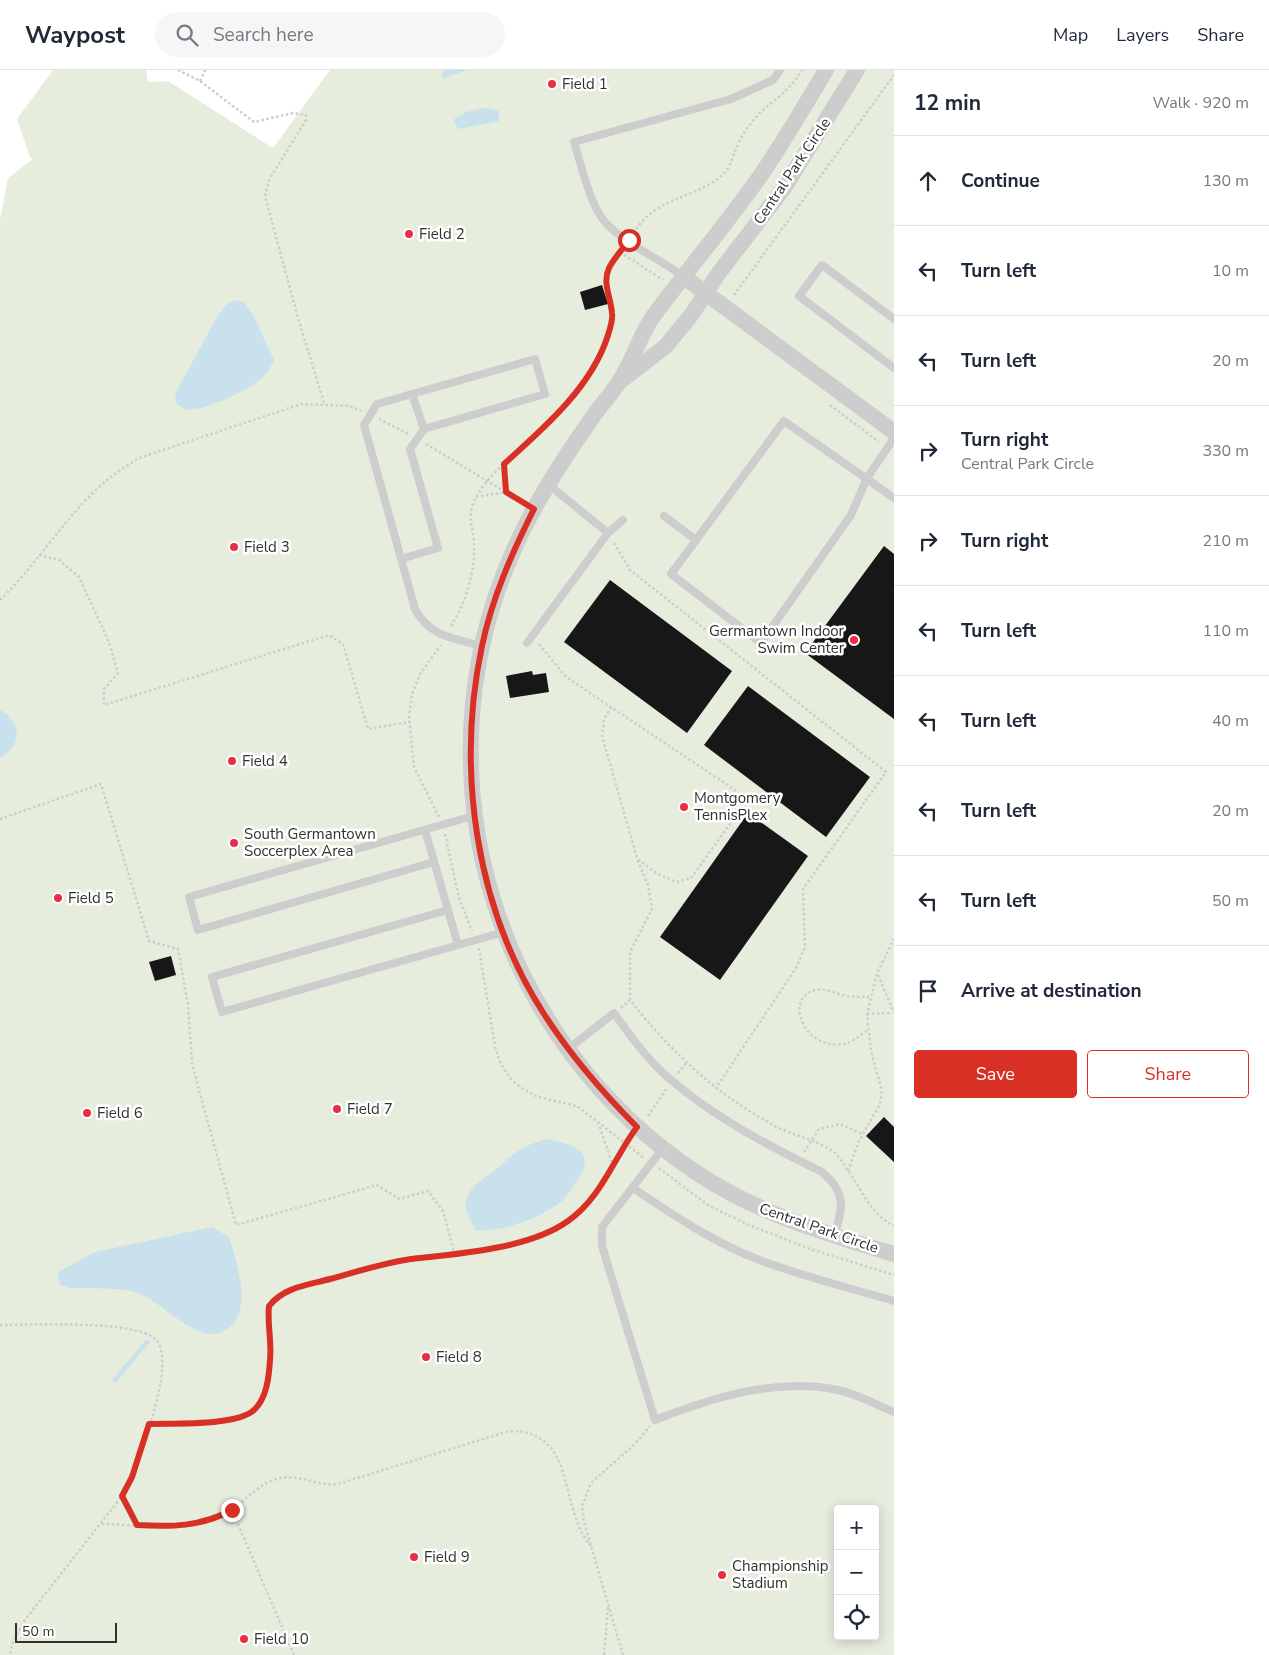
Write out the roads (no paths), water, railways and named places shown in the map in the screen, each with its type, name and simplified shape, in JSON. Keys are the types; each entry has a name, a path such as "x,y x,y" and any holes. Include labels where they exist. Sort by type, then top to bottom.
{"street":[{"name":"Central Park Circle","path":"826,70 762,173 651,318 620,382 595,413 548,484 534,509 511,555 496,595 482,646 471,711 470,765 473,816 483,866 504,932 524,979 543,1012 568,1050 599,1088 637,1127 663,1148 700,1175 745,1201 788,1221 894,1254"},
{"name":"Central Park Circle","path":"620,382 666,346 784,188 857,70"},
{"path":"684,277 894,432"}],"lane":[{"path":"684,277 671,266 653,259 604,221 589,191 574,142 732,99 773,80 780,70"},
{"path":"894,319 822,265 799,296 894,368"},
{"path":"401,559 438,548 410,449 424,429 545,394 535,358 377,404 364,425 401,559 415,609 421,620 428,627 445,636 482,646"},
{"path":"412,394 424,429"},
{"path":"894,438 867,478 851,515 761,643 672,574 784,421 867,478 894,498"},
{"path":"548,484 608,533"},
{"path":"664,516 696,540"},
{"path":"527,643 608,533 623,520"},
{"path":"434,862 198,930 189,897 473,816"},
{"path":"425,830 458,945"},
{"path":"448,910 212,977 222,1012 504,932"},
{"path":"568,1050 614,1013 636,1043 672,1080 702,1105 733,1126 822,1172 837,1189 841,1200 842,1212 834,1236"},
{"path":"663,1148 602,1228 602,1246 655,1420 724,1396 761,1389 800,1386 839,1390 877,1403 894,1412"},
{"path":"633,1188 716,1240 761,1261 894,1301"}],"water":[{"path":"443,70 467,70 442,79"},
{"path":"485,108 499,111 499,121 460,129 456,126 454,119 466,112"},
{"path":"235,300 244,302 254,317 274,360 273,363 267,373 255,384 235,394 202,408 192,409 179,406 175,402 176,392 218,315 226,305"},
{"path":"0,710 13,721 17,734 13,747 0,758"},
{"path":"548,1139 577,1148 583,1155 584,1166 566,1197 543,1213 520,1223 497,1229 475,1230 465,1207 472,1189 519,1150"},
{"path":"212,1227 229,1237 241,1284 240,1309 236,1320 224,1331 208,1334 198,1330 180,1321 149,1298 128,1290 69,1288 60,1285 58,1272 95,1252"}],"waterway":[{"path":"115,1380 147,1342"}],"place":[{"name":"Field 1","path":"552,84"},
{"name":"Field 2","path":"409,234"},
{"name":"Field 3","path":"234,547"},
{"name":"Germantown Indoor Swim Center","path":"854,640"},
{"name":"Field 4","path":"232,761"},
{"name":"Montgomery TennisPlex","path":"684,807"},
{"name":"South Germantown Soccerplex Area","path":"234,843"},
{"name":"Field 5","path":"58,898"},
{"name":"Field 7","path":"337,1109"},
{"name":"Field 6","path":"87,1113"},
{"name":"Field 8","path":"426,1357"},
{"name":"Field 9","path":"414,1557"},
{"name":"Championship Stadium","path":"722,1575"},
{"name":"Field 10","path":"244,1639"}]}
